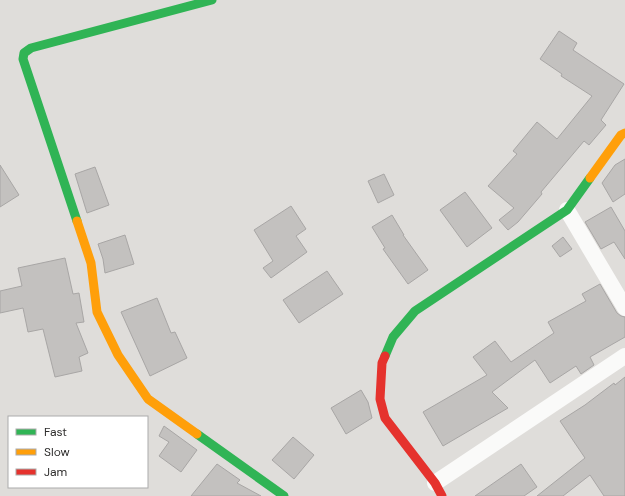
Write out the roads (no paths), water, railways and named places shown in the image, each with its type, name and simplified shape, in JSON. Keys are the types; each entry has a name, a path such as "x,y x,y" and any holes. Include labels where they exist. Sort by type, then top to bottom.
{"street":[{"path":"212,0 31,48 24,53 23,59 91,263 97,312 118,355 148,399 284,496"},
{"path":"625,133 620,135 567,210 415,311 393,337 382,362 380,399 385,418 438,490 625,356"},
{"path":"567,210 625,308"}]}
